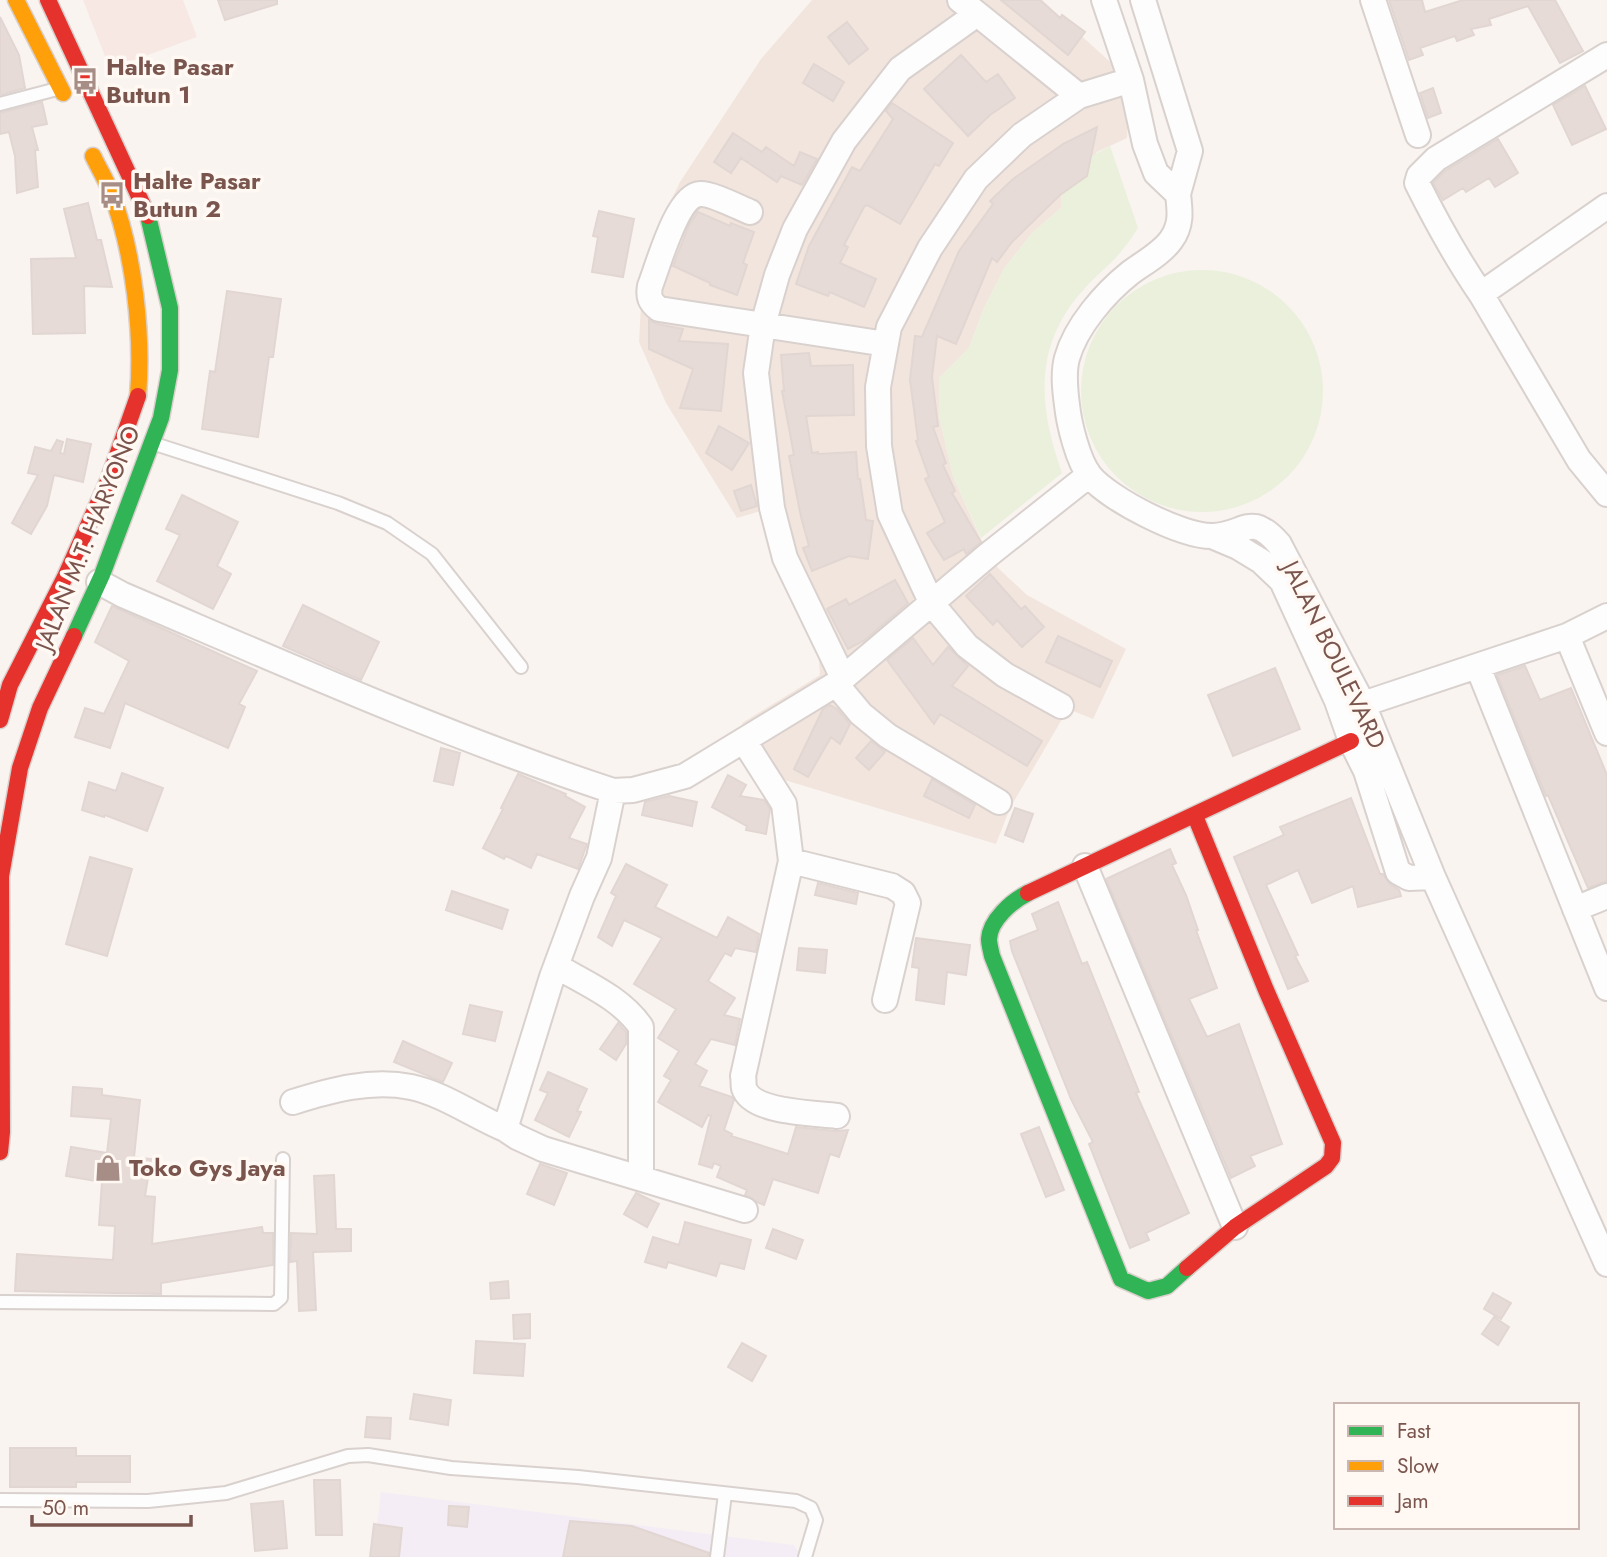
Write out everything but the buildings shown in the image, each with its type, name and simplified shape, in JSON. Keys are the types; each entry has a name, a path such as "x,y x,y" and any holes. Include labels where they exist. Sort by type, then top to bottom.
{"main road":[{"path":"16,0 72,112"},
{"name":"JALAN M.T. HARYONO","path":"0,1152 1,876 20,768 40,708 99,582 152,443 161,418 170,370 170,308 150,220 50,0"},
{"name":"JALAN M.T. HARYONO","path":"0,720 17,659 65,577 108,481 138,396 141,360 132,274 112,195 89,147"},
{"path":"1195,816 1266,990 1333,1143 1332,1158 1326,1166 1235,1227 1167,1286 1147,1291 1121,1279 992,956 989,937 997,920 1016,899 1351,741"}],"street":[{"path":"1104,0 1131,80 1145,144 1156,173 1178,194"},
{"path":"99,582 123,595 357,695 520,760 613,791 633,790 685,776 840,681 988,555 1089,475 1067,408 1064,378 1067,358 1076,337 1111,288 1171,241 1181,218 1178,194 1190,151 1143,0"},
{"path":"1373,0 1418,135"},
{"path":"999,802 888,736 861,714 840,681 785,558 772,508 756,373 763,325 777,275 795,229 844,141 900,69 968,7 1079,96"},
{"path":"1607,55 1436,159 1419,176 1417,183 1467,273 1579,460 1607,495"},
{"path":"1061,706 1005,675 967,646 932,604 890,514 879,446 878,387 889,327 930,248 976,179 1022,135 1079,96 1131,80"},
{"path":"750,212 701,193 691,196 679,210 648,296 652,304 659,309 886,344"},
{"path":"1481,294 1607,206"},
{"name":"JALAN BOULEVARD","path":"1089,475 1158,521 1212,536 1251,526 1267,530 1279,544 1363,704 1433,877 1607,1264"},
{"path":"1212,536 1261,561 1282,581 1366,771 1398,872 1409,878 1433,877"},
{"path":"1363,704 1567,636 1607,616"},
{"path":"1567,636 1607,733"},
{"path":"1478,667 1607,988"},
{"path":"744,741 784,804 792,861 743,1076 744,1089 752,1099 766,1107 837,1116"},
{"path":"505,1129 556,966 599,858 613,791"},
{"path":"792,861 892,886 903,893 908,903 885,1000"},
{"path":"1085,866 1235,1227"},
{"path":"1575,909 1607,896"},
{"path":"556,966 615,1000 631,1013 641,1027 640,1178"},
{"path":"293,1102 357,1085 410,1087 447,1101 543,1149 745,1210"}],"lane":[{"path":"0,104 60,88"},
{"path":"152,443 338,502 387,523 432,554 520,667"},
{"path":"0,1302 274,1304 281,1298 283,1159"},
{"path":"0,1500 148,1501 226,1493 348,1456 368,1455 451,1468 578,1478 796,1501 810,1508 816,1520 805,1557"},
{"path":"717,1557 725,1494"}],"shaded area":[{"path":"83,0 183,0 197,37 110,69"},
{"path":"812,0 1042,0 1130,80 1127,138 1097,152 1061,208 1032,233 1004,269 984,308 969,348 939,378 939,416 953,476 988,555 1027,595 1126,649 1093,719 1068,709 1010,808 996,844 768,775 742,723 820,675 816,624 771,508 737,518 666,403 639,342 642,285 653,237 680,182 761,59"},
{"path":"381,1492 794,1545 802,1557 373,1557"}],"green space":[{"path":"1110,146 1138,228 1127,245 1068,309 1056,331 1049,353 1045,400 1048,424 1062,473 981,538 953,476 939,416 939,378 969,348 984,308 1004,269 1032,233 1061,208 1061,173"},
{"path":"1202,270 1226,273 1259,285 1279,298 1295,314 1308,334 1317,356 1323,391 1320,415 1308,448 1295,468 1279,484 1259,497 1237,506 1202,512 1178,509 1145,497 1125,484 1109,468 1096,448 1087,426 1081,391 1084,367 1096,334 1109,314 1125,298 1145,285 1167,276"}],"traffic: fast":[{"path":"74,636 102,575 161,418 170,370 170,308 148,216"},
{"path":"1028,893 1009,906 993,925 989,939 992,956 1121,1279 1148,1291 1167,1286 1187,1268"}],"traffic: slow":[{"path":"16,0 63,93"},
{"path":"93,156 108,185 120,218 131,268 138,320 138,396"}],"traffic: jam":[{"path":"48,0 148,216"},
{"path":"0,720 10,685 65,577 108,481 138,396"},
{"path":"0,1152 1,876 20,768 40,708 74,636"},
{"path":"1028,893 1351,741"},
{"path":"1187,1268 1235,1227 1326,1166 1332,1158 1333,1143 1266,990 1195,816"}],"place":[{"name":"Halte Pasar Butun 1","path":"85,81"},
{"name":"Halte Pasar Butun 2","path":"112,195"},
{"name":"Toko Gys Jaya","path":"108,1168"}]}
